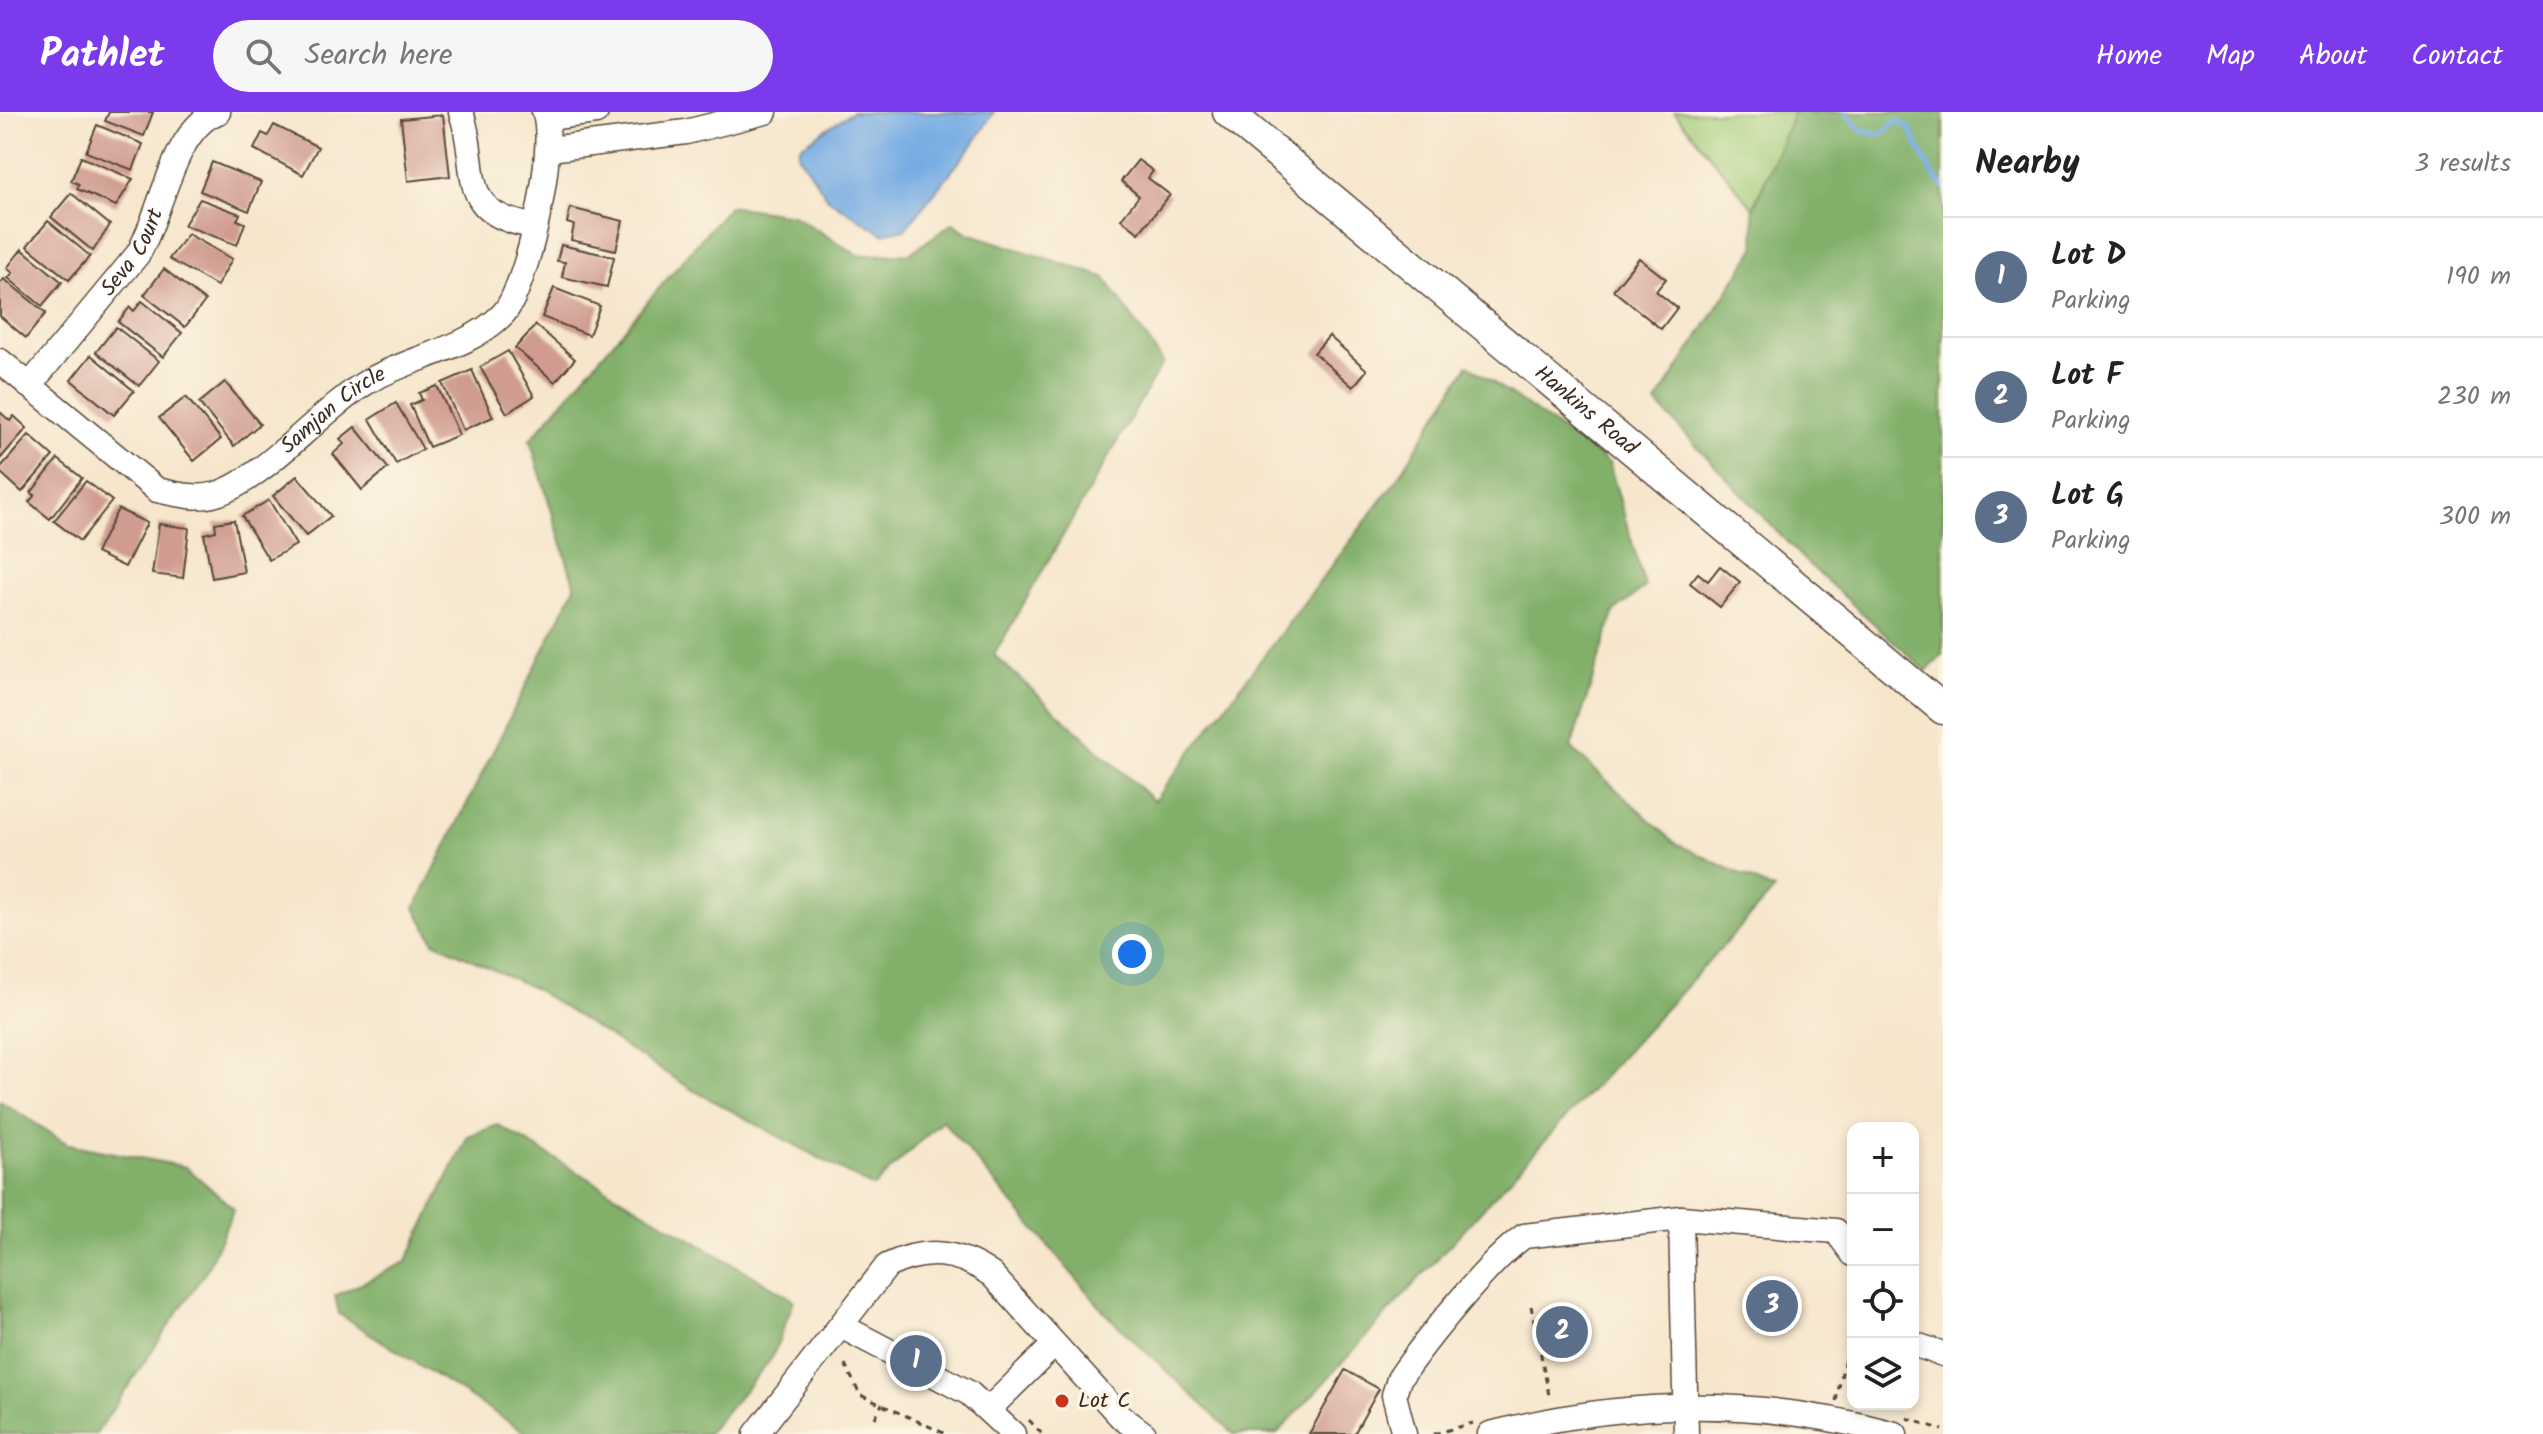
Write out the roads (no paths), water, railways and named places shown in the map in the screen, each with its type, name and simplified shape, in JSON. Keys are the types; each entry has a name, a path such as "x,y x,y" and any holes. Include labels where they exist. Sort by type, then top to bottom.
{"main road":[{"name":"Hankins Road","path":"1228,112 1943,709"}],"street":[{"name":"Seva Court","path":"29,386 138,254 148,237 189,132 204,118 218,112"},
{"path":"461,112 477,199 490,212 534,226"},
{"path":"546,115 596,112"},
{"path":"550,149 686,132 765,112"},
{"name":"Samjan Circle","path":"0,361 157,490 183,496 215,495 240,483 367,382 485,329 504,314 518,293 534,226 550,149 546,115"},
{"path":"1404,1434 1394,1395 1399,1379 1512,1245 1524,1236 1681,1218 1836,1231 1847,1246"},
{"path":"1681,1218 1686,1434"},
{"path":"756,1434 841,1326 869,1285 887,1266 911,1256 937,1253 972,1260 992,1275 1121,1417 1144,1434"},
{"path":"841,1326 958,1386 1021,1427"},
{"path":"989,1409 1054,1345"},
{"path":"1919,1346 1943,1354"},
{"path":"1490,1434 1555,1418 1685,1405 1817,1416 1895,1434"}],"water":[{"path":"852,112 994,112 972,146 905,229 883,234 828,199 798,154 801,146"}],"waterway":[{"path":"1845,112 1861,130 1880,135 1896,121 1908,126 1933,175 1943,186"}],"place":[{"name":"Lot G","path":"1772,1306"},
{"name":"Lot F","path":"1562,1332"},
{"name":"Lot D","path":"916,1361"},
{"name":"Lot C","path":"1062,1401"}]}
